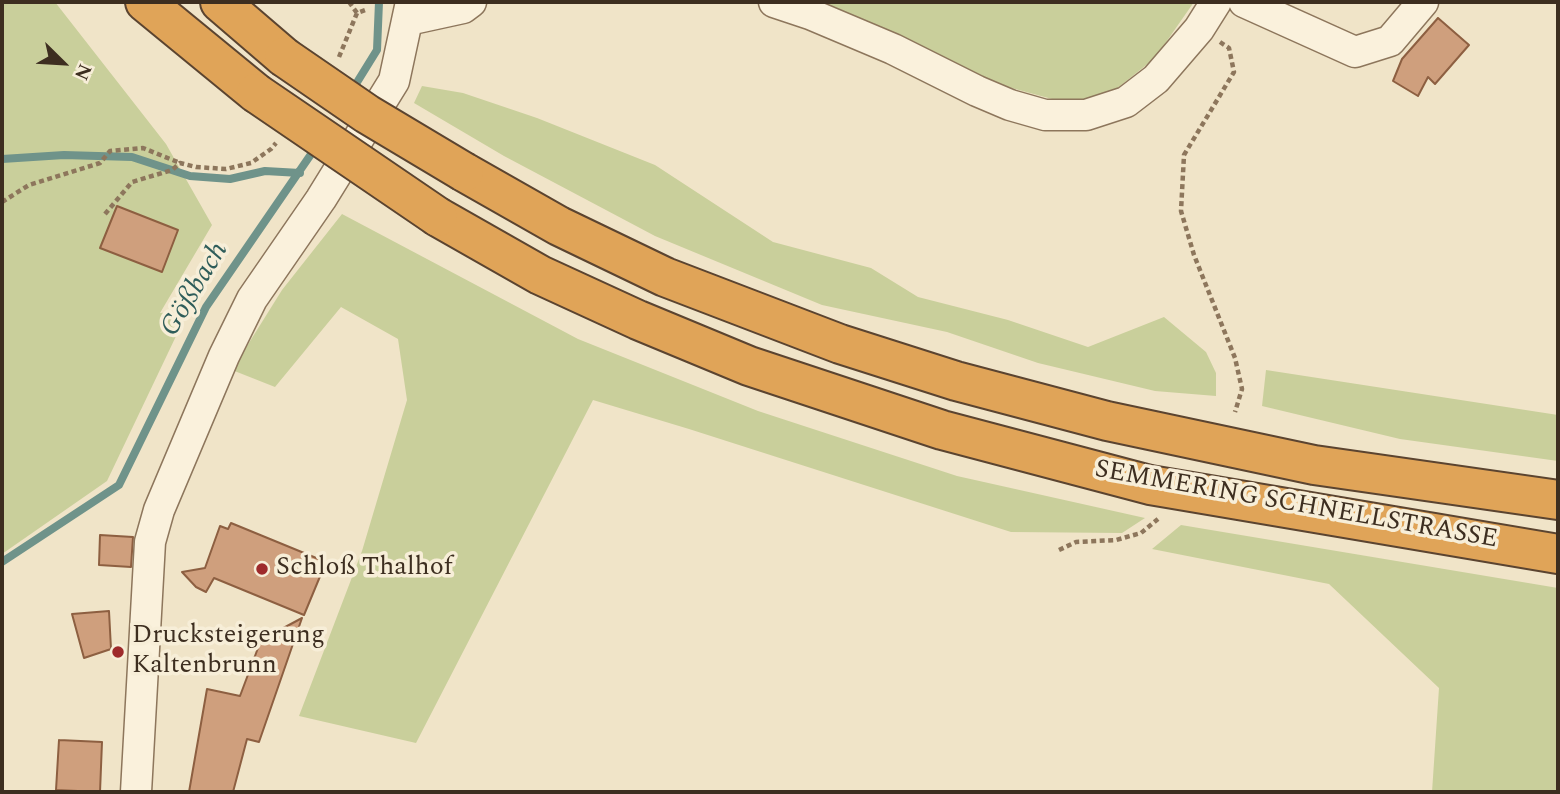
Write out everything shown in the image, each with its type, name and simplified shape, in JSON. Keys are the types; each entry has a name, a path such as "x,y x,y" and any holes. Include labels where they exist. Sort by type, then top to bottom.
{"highway":[{"name":"SEMMERING SCHNELLSTRASSE","path":"145,2 256,93 438,217 540,275 638,320 749,366 942,430 1150,485 1558,554"},
{"name":"SEMMERING SCHNELLSTRASSE","path":"220,2 284,57 367,114 559,226 665,277 840,344 956,381 1107,421 1314,465 1558,500"}],"street":[{"path":"136,792 150,542 159,510 224,356 252,299 321,199 394,80 410,11 463,8 471,2"},
{"path":"774,2 893,49 988,96 1045,115 1086,115 1126,102 1156,79 1199,29 1216,2"},
{"path":"1244,2 1355,52 1390,41 1423,2"}],"path":[{"path":"349,2 357,13"},
{"path":"1199,29 1229,48 1234,72 1184,155 1181,211 1194,255 1234,358 1242,389 1235,412"},
{"path":"2,202 29,185 100,163 110,151 143,148 180,163"},
{"path":"1059,550 1076,542 1116,540 1142,534 1159,517"}],"green space":[{"path":"2,2 55,2 166,144 212,225 160,313 188,311 107,481 2,554"},
{"path":"814,2 1194,2 1155,58 1105,98 1063,102 986,81"},
{"path":"422,86 463,93 537,118 655,165 773,242 871,268 918,297 1008,320 1088,347 1164,317 1206,352 1216,373 1216,396 1155,391 1038,363 947,332 822,305 655,236 504,156 414,103"},
{"path":"342,214 578,339 758,411 957,476 1145,518 1122,533 1011,532 593,400 416,743 299,716 362,551 407,400 398,339 341,307 275,387 232,370 282,290"},
{"path":"1266,370 1558,415 1558,461 1400,439 1262,406"},
{"path":"1181,525 1558,588 1558,792 1432,792 1439,688 1329,584 1152,549"}],"building":[{"path":"1438,18 1469,45 1435,84 1428,77 1418,96 1393,81 1402,59"},
{"path":"117,206 178,230 162,272 100,248"},
{"name":"Schloß Thalhof","path":"231,523 326,562 304,615 214,578 206,592 196,587 182,572 205,568 220,526 228,529"},
{"path":"100,535 133,537 131,567 99,565"},
{"path":"109,611 111,649 84,658 72,614"},
{"path":"302,618 259,742 247,739 233,792 189,792 207,689 240,696 261,640"},
{"path":"59,740 102,742 100,792 56,790"}],"waterway":[{"name":"Gößbach","path":"351,92 377,50 379,2"},
{"name":"Gößbach","path":"2,562 119,485 206,307 316,147"},
{"path":"2,159 64,155 132,157 190,176 230,179 265,171 300,173"}],"place":[{"name":"Schloß Thalhof","path":"262,569"},
{"name":"Drucksteigerung Kaltenbrunn","path":"118,652"}]}
